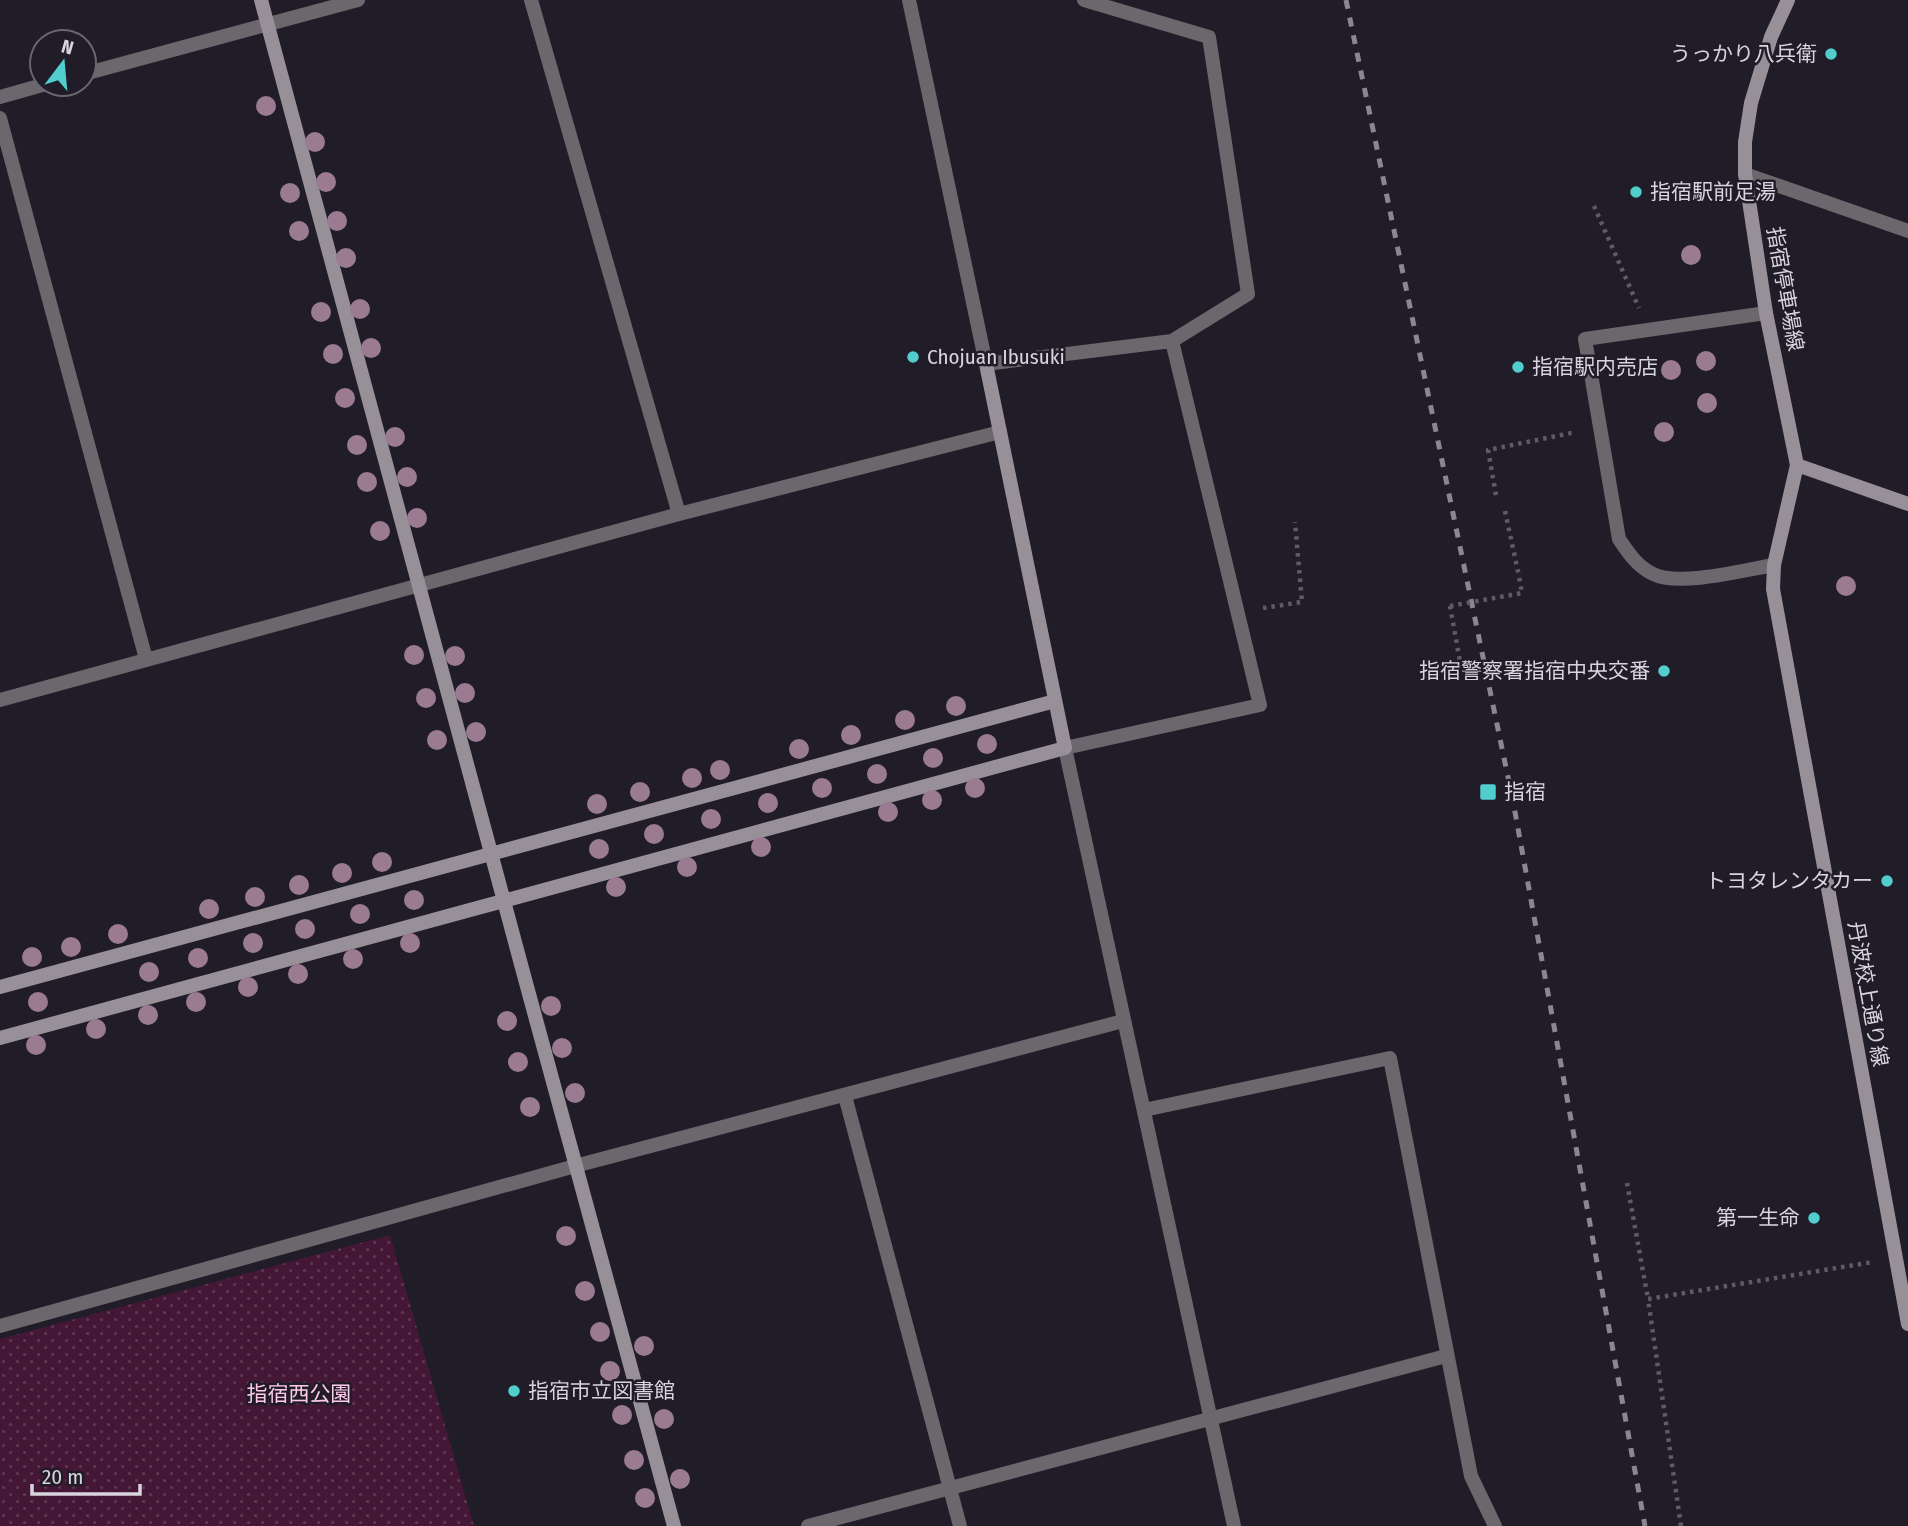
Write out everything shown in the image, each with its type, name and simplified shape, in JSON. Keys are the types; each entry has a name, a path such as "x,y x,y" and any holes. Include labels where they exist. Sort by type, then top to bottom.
{"street":[{"path":"261,0 674,1526"},
{"path":"98,70 358,0"},
{"path":"531,0 678,514"},
{"path":"909,0 1123,1021 1234,1526"},
{"path":"986,364 1172,341 1248,294 1209,37 1084,0"},
{"name":"指宿停車場線","path":"1788,0 1771,37 1751,103 1745,142 1745,174 1766,313 1797,465"},
{"path":"0,97 28,89"},
{"path":"0,118 146,659"},
{"path":"1745,174 1908,231"},
{"path":"1766,313 1585,339 1619,539 1632,559 1653,574 1676,579 1774,565"},
{"path":"0,1038 1065,748 1260,705 1172,341"},
{"path":"0,700 678,514 1000,432"},
{"path":"1797,465 1908,505"},
{"name":"丹波校上通り線","path":"1797,465 1774,565 1773,589 1902,1257 1908,1324"},
{"path":"0,987 1055,701"},
{"path":"0,1326 575,1166 1123,1021"},
{"path":"1144,1110 1390,1058 1471,1476 1495,1526"},
{"path":"845,1096 960,1526"},
{"path":"808,1526 1446,1356"}],"path":[{"path":"1594,206 1648,329"},
{"path":"1496,495 1488,450 1600,428"},
{"path":"1461,667 1450,606 1522,593 1505,510"},
{"path":"1238,612 1302,602 1295,522"},
{"path":"1627,1183 1648,1299 1681,1526"},
{"path":"1648,1299 1902,1257"}],"green space":[{"name":"指宿西公園","path":"390,1235 474,1526 0,1526 0,1339"}],"railway":[{"path":"1346,0 1513,801 1645,1526"}],"place":[{"name":"うっかり八兵衛","path":"1831,54"},
{"name":"指宿駅前足湯","path":"1636,192"},
{"name":"Chojuan Ibusuki","path":"913,357"},
{"name":"指宿駅内売店","path":"1518,367"},
{"name":"指宿警察署指宿中央交番","path":"1664,671"},
{"name":"指宿","path":"1488,792"},
{"name":"トヨタレンタカー","path":"1887,881"},
{"name":"第一生命","path":"1814,1218"},
{"name":"指宿市立図書館","path":"514,1391"}]}
